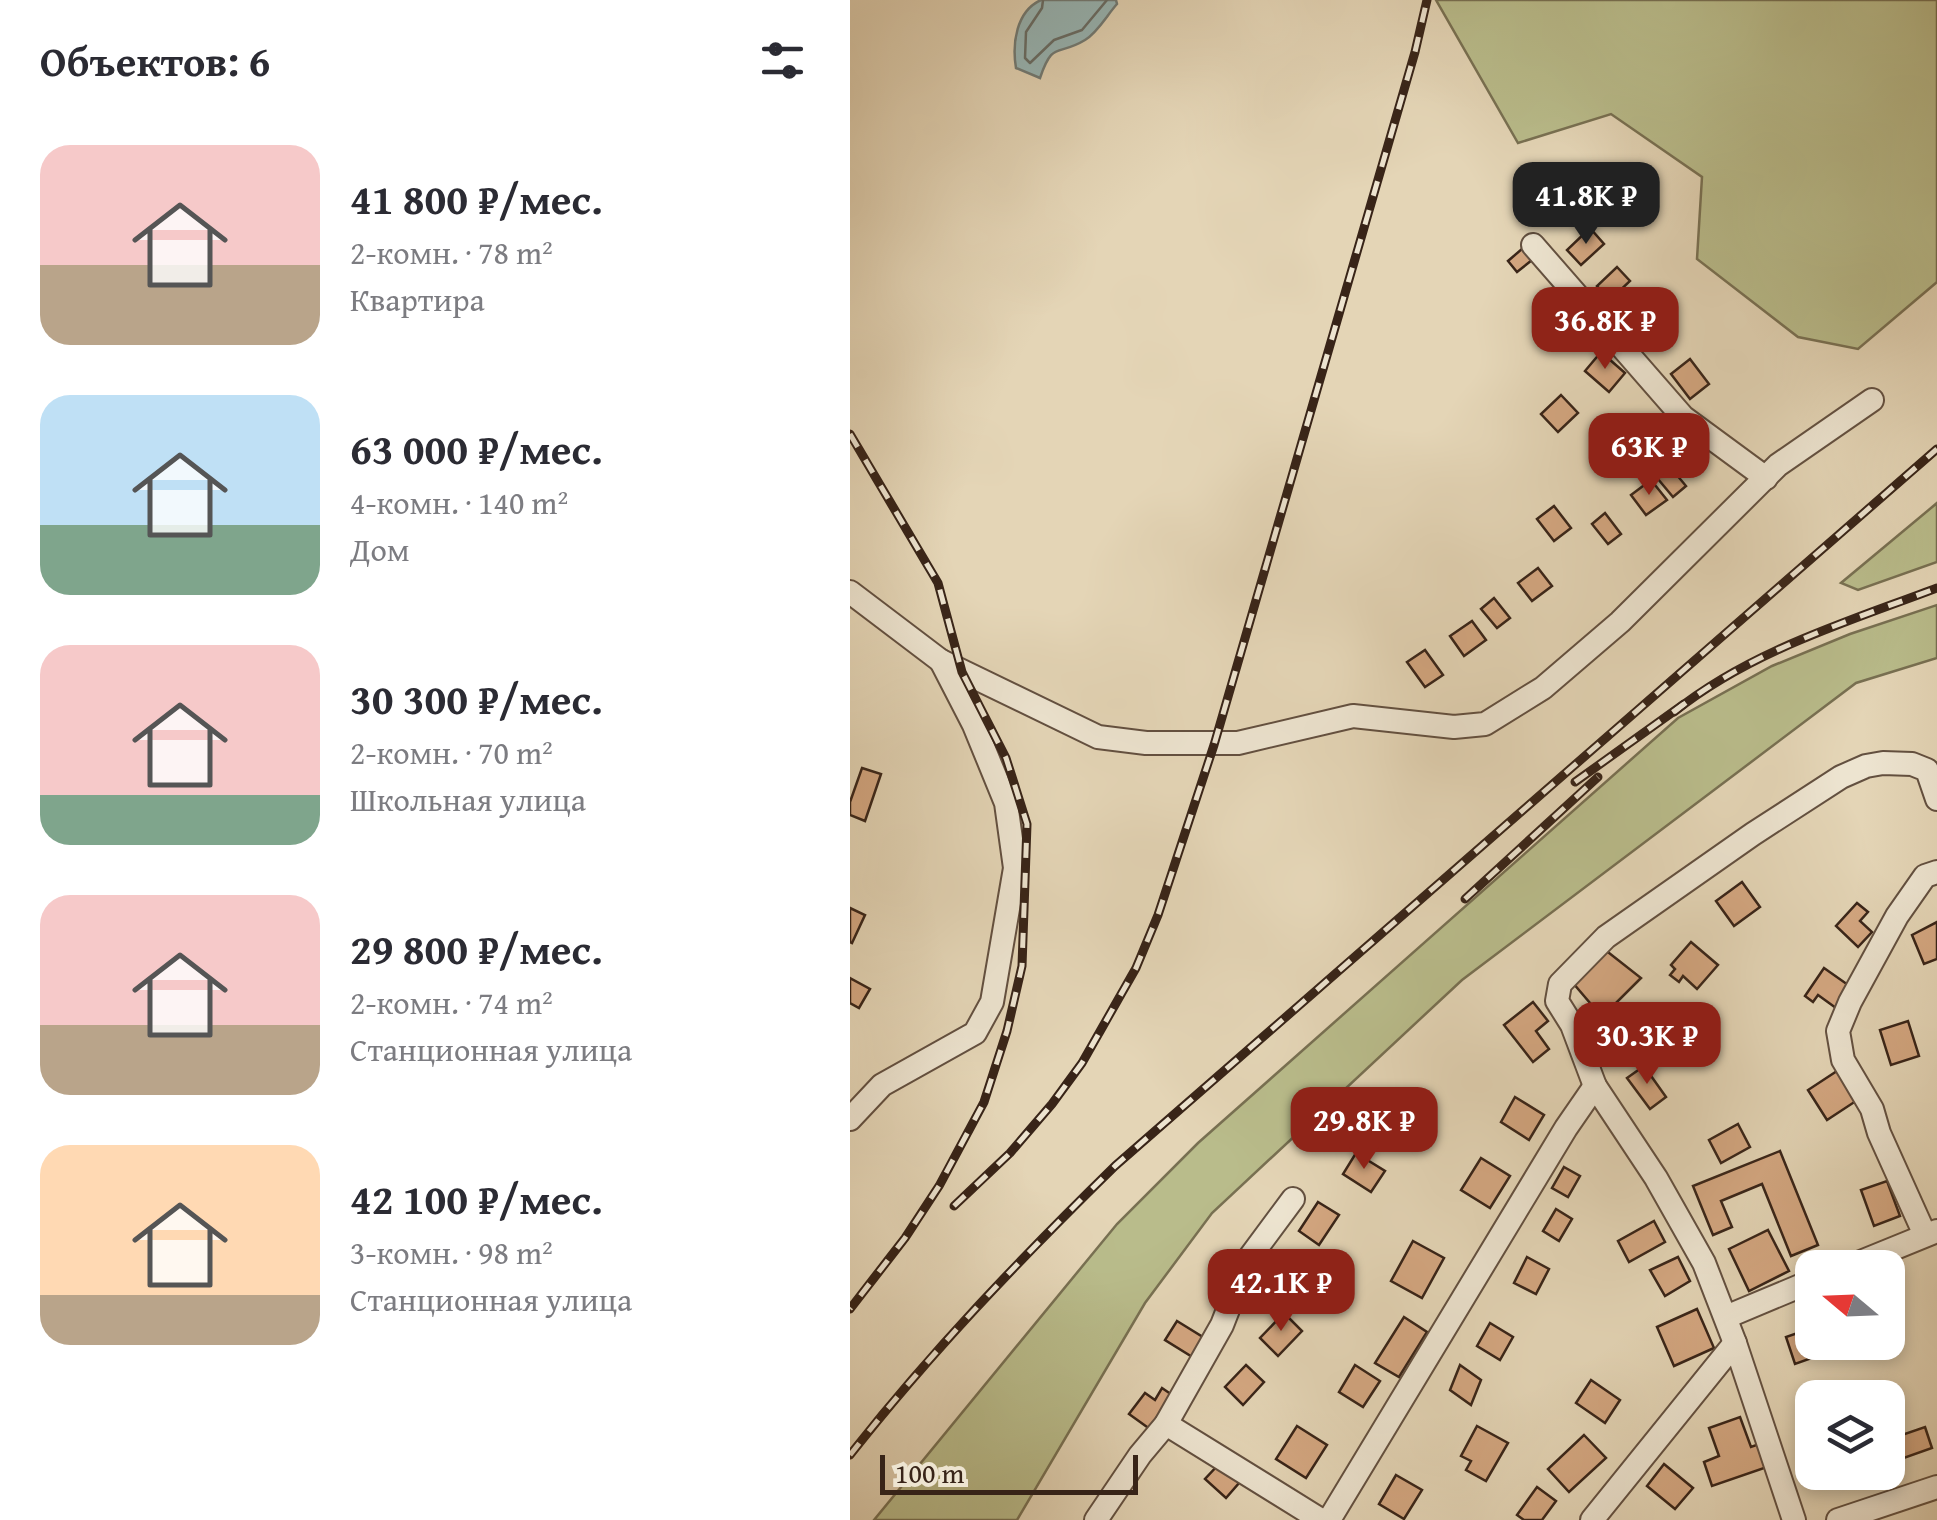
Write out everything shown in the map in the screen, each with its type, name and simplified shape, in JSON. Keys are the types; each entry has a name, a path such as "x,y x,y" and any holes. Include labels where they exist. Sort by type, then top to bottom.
{"street":[{"path":"1533,245 1683,417 1766,478"},
{"path":"850,592 941,661 1098,738 1146,743 1238,743 1353,716 1454,727 1485,724 1544,688 1620,622 1778,466 1872,400"},
{"path":"850,1119 882,1086 975,1033 994,992 1015,868 1006,804 974,725 941,661"},
{"path":"1794,1520 1704,1263 1656,1178 1596,1086 1572,1025 1557,1001 1560,984 1606,938 1841,777 1866,766 1912,764 1927,770 1937,800"},
{"path":"1890,1250 1931,1233 1879,1133 1872,1109 1843,1060 1838,1031 1897,916 1925,876 1937,872"},
{"path":"1329,1520 1566,1128 1596,1086"},
{"path":"1096,1520 1166,1424 1222,1325 1247,1261 1293,1199"},
{"path":"1726,1317 1795,1288"},
{"path":"1592,1520 1735,1343"},
{"path":"1166,1424 1322,1520"},
{"path":"1838,1520 1937,1487"}],"green space":[{"path":"1436,0 1937,0 1937,282 1858,349 1798,337 1697,259 1702,177 1611,114 1518,143"},
{"path":"1937,503 1937,562 1858,590 1841,583"},
{"path":"1937,605 1937,658 1856,683 1462,980 1212,1213 1145,1303 1017,1520 874,1520 1117,1224 1198,1143 1678,718 1772,666"}],"water":[{"path":"1041,0 1116,0 1117,4 1090,37 1053,54 1040,78 1016,68 1015,49 1021,20"}],"building":[{"path":"1590,228 1604,244 1581,265 1567,250"},
{"path":"1523,248 1532,260 1517,272 1508,261"},
{"path":"1617,267 1630,281 1610,300 1597,286"},
{"path":"1643,313 1655,329 1635,344 1623,328"},
{"path":"1601,352 1625,373 1609,392 1585,371"},
{"path":"1690,359 1709,384 1690,399 1671,374"},
{"path":"1561,395 1578,413 1558,432 1541,414"},
{"path":"1652,445 1686,486 1673,497 1638,455"},
{"path":"1651,480 1667,500 1646,515 1631,495"},
{"path":"1554,506 1571,528 1554,541 1537,519"},
{"path":"1605,513 1621,534 1608,544 1592,524"},
{"path":"1538,568 1552,586 1532,601 1518,583"},
{"path":"1494,598 1510,618 1497,628 1481,609"},
{"path":"1472,621 1486,640 1464,656 1450,636"},
{"path":"1425,650 1443,675 1425,687 1407,662"},
{"path":"862,768 881,774 865,821 850,815 850,802"},
{"path":"1742,882 1760,907 1734,926 1716,901"},
{"path":"1857,903 1868,912 1860,921 1872,932 1858,947 1836,926"},
{"path":"850,908 865,915 852,943 850,942"},
{"path":"1937,922 1937,959 1924,964 1912,935"},
{"path":"1691,942 1718,965 1697,989 1683,976 1679,982 1670,975 1675,969 1671,965"},
{"path":"1604,949 1641,978 1602,1017 1573,983"},
{"path":"1824,968 1851,987 1836,1008 1818,995 1813,1002 1805,996"},
{"path":"850,978 870,989 859,1008 850,1003"},
{"path":"1533,1002 1548,1021 1536,1031 1549,1049 1533,1062 1504,1025"},
{"path":"1908,1021 1919,1056 1891,1065 1880,1030"},
{"path":"1644,1066 1666,1097 1650,1109 1627,1078"},
{"path":"1837,1071 1856,1101 1827,1120 1808,1090"},
{"path":"1515,1097 1544,1115 1529,1140 1501,1122"},
{"path":"1407,1105 1432,1122 1417,1146 1391,1128"},
{"path":"1738,1124 1750,1147 1721,1163 1709,1140"},
{"path":"1780,1151 1818,1245 1795,1250 1791,1256 1762,1184 1721,1201 1732,1227 1713,1235 1693,1186"},
{"path":"1356,1153 1385,1171 1371,1192 1343,1174"},
{"path":"1481,1158 1510,1176 1490,1208 1461,1190"},
{"path":"1564,1167 1580,1176 1568,1197 1552,1188"},
{"path":"1887,1181 1900,1216 1874,1226 1861,1190"},
{"path":"1318,1202 1339,1215 1319,1245 1299,1231"},
{"path":"1556,1209 1572,1219 1559,1241 1543,1231"},
{"path":"1654,1221 1665,1242 1629,1262 1618,1241"},
{"path":"1768,1230 1789,1271 1749,1291 1729,1249"},
{"path":"1413,1241 1444,1258 1422,1298 1391,1281"},
{"path":"1304,1256 1323,1271 1303,1298 1284,1283"},
{"path":"1527,1257 1549,1269 1536,1294 1514,1283"},
{"path":"1678,1257 1690,1281 1665,1296 1650,1270"},
{"path":"1697,1309 1714,1348 1674,1366 1657,1327"},
{"path":"1284,1313 1302,1331 1278,1356 1260,1338"},
{"path":"1404,1317 1427,1332 1399,1377 1375,1363"},
{"path":"1177,1321 1206,1339 1194,1358 1165,1340"},
{"path":"1490,1323 1513,1337 1500,1360 1477,1346"},
{"path":"1795,1334 1795,1360 1806,1360 1795,1364 1786,1337"},
{"path":"1246,1365 1264,1382 1243,1405 1225,1387"},
{"path":"1355,1365 1380,1381 1363,1407 1339,1392"},
{"path":"1460,1365 1481,1380 1471,1405 1450,1390"},
{"path":"1591,1380 1620,1400 1605,1423 1576,1403"},
{"path":"1162,1388 1178,1399 1154,1432 1129,1414 1145,1393 1155,1400"},
{"path":"1740,1417 1751,1447 1762,1443 1770,1466 1712,1486 1704,1462 1719,1456 1709,1428"},
{"path":"1297,1426 1327,1445 1306,1478 1276,1459"},
{"path":"1477,1426 1508,1443 1486,1481 1466,1470 1471,1461 1461,1456"},
{"path":"1925,1427 1932,1448 1905,1458 1905,1434"},
{"path":"1584,1435 1606,1458 1569,1492 1548,1469"},
{"path":"1219,1464 1239,1483 1226,1498 1205,1479"},
{"path":"1664,1464 1693,1488 1675,1509 1647,1486"},
{"path":"1396,1475 1422,1490 1404,1519 1379,1504"},
{"path":"1537,1487 1556,1501 1542,1520 1524,1520 1517,1515"}],"railway":[{"path":"954,1206 1010,1153 1082,1063 1136,968 1158,915 1214,745 1427,0"},
{"path":"850,434 938,583 962,672 1006,758 1027,824 1022,966 1007,1031 984,1102 939,1186 850,1309"},
{"path":"850,1455 978,1306 1115,1166 1937,449"},
{"path":"1674,712 1767,655 1937,588"},
{"path":"1575,782 1684,704"},
{"path":"1465,899 1598,777"}]}
